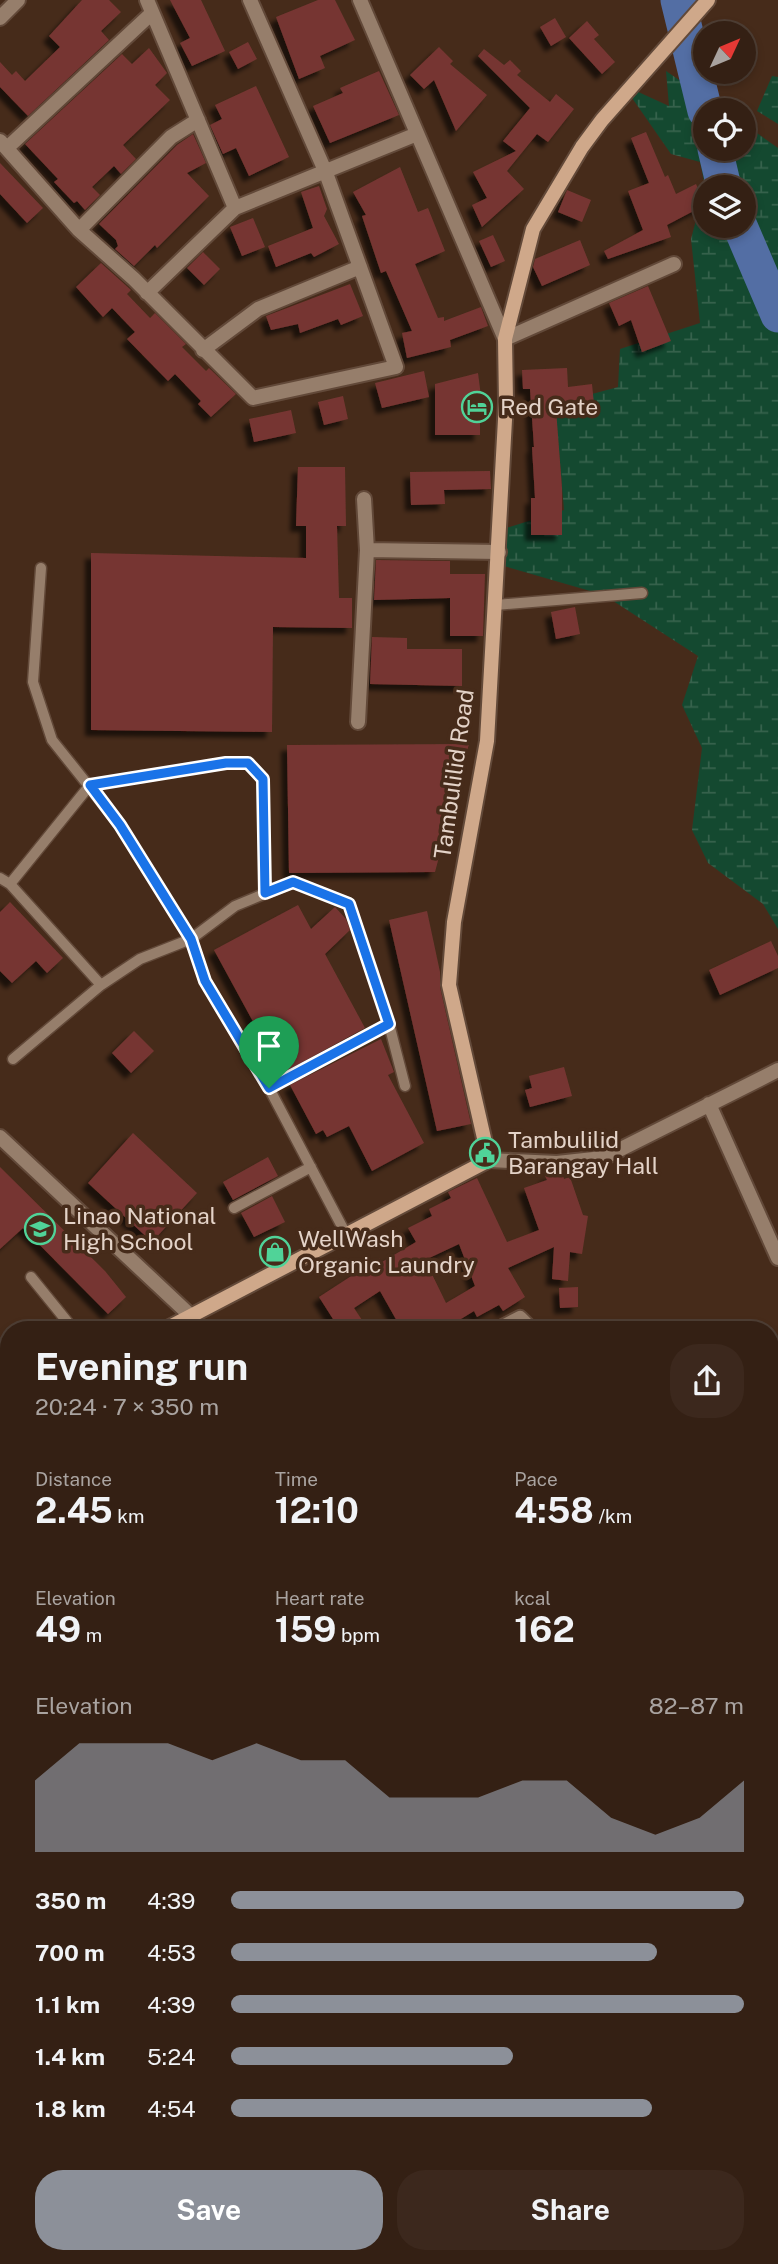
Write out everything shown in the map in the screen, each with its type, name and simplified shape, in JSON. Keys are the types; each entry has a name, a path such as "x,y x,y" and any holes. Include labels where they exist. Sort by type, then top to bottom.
{"street":[{"path":"0,18 18,0"},
{"path":"235,208 149,6 3,144 79,230 253,398 396,367 326,173 250,0"},
{"path":"360,0 505,339 674,264"},
{"name":"Tambulilid Road","path":"489,1160 449,985 454,922 487,741 506,402 505,339 533,229 582,146 704,5"},
{"path":"79,230 171,137 198,120"},
{"path":"147,293 235,208 417,134"},
{"path":"203,350 258,309 360,267"},
{"path":"358,722 367,550 364,499"},
{"path":"367,550 499,552"},
{"path":"183,1321 489,1160 557,1163 603,1157 778,1070"},
{"path":"709,1104 778,1258"},
{"path":"0,1137 192,1317"}],"lane":[{"path":"41,568 33,682 52,740 120,825 191,939 205,981 269,1088 347,1236"},
{"path":"496,605 642,593"},
{"path":"101,985 5,881 90,785 226,763 248,763 263,779 265,893"},
{"path":"13,1059 101,985 141,959 191,939 234,906 293,882 349,904 389,1024 405,1086"},
{"path":"269,1088 389,1024"},
{"path":"233,1208 311,1167"},
{"path":"31,1277 67,1321"}],"green space":[{"path":"666,71 705,98 693,98 693,160 671,154 623,85 669,106"},
{"path":"772,76 778,77 778,124 757,111"},
{"path":"756,132 778,148 778,929 763,904 708,863 692,830 702,748 682,705 698,656 604,595 504,566 506,528 564,510 555,404 618,387 620,349 700,323 691,239 693,231 693,238 756,238 756,175 703,175 700,162 696,161 756,161"}],"building":[{"path":"82,0 109,0 121,12 101,31 109,40 28,116 0,87 0,62 12,75 16,71 25,81 60,47 49,36"},
{"path":"170,0 201,0 225,51 192,66 180,43 190,38"},
{"path":"318,0 335,0 355,40 320,56 325,68 299,79 276,17"},
{"path":"555,18 566,37 551,46 540,27"},
{"path":"587,21 599,35 594,39 615,62 602,74 569,38"},
{"path":"248,42 257,59 238,69 229,52"},
{"path":"439,47 453,61 450,64 487,95 456,131 434,80 424,89 410,75"},
{"path":"149,48 167,73 155,85 170,100 123,145 136,159 121,174 114,166 92,187 100,195 85,210 77,201 74,203 54,182 58,179 25,144 122,54 132,64"},
{"path":"484,49 504,65 510,60 521,71 517,75 550,102 556,94 574,109 548,142 537,134 507,171 524,189 482,227 472,205 487,198 473,172 516,151 503,141 530,108 478,56"},
{"path":"379,71 399,115 330,143 313,106 343,93 340,88"},
{"path":"256,86 289,157 249,176 236,148 223,154 210,125 222,119 215,105"},
{"path":"646,132 665,177 668,175 676,194 693,186 693,211 667,225 671,237 608,259 604,251 643,230 628,191 649,183 631,138"},
{"path":"193,134 206,163 187,173 209,196 157,248 155,245 134,266 115,249 118,246 116,240 99,224 177,145"},
{"path":"0,163 43,208 27,223 0,194"},
{"path":"400,167 418,212 428,208 445,251 415,264 438,318 444,317 444,321 481,307 488,326 450,340 451,347 407,358 402,333 412,331 386,271 381,273 362,216 366,215 353,192"},
{"path":"319,186 327,209 324,216 339,244 314,257 311,253 276,267 268,246 313,228 301,192"},
{"path":"567,190 591,200 582,222 558,212"},
{"path":"253,218 265,247 242,256 230,227"},
{"path":"493,235 505,261 491,267 479,241"},
{"path":"580,240 590,265 542,286 533,267 535,259"},
{"path":"203,252 220,269 204,285 187,268"},
{"path":"101,263 131,290 127,294 150,318 155,313 186,344 182,347 206,371 209,368 236,394 211,417 198,404 201,401 175,374 168,381 127,339 135,332 112,308 103,317 76,287"},
{"path":"350,284 363,316 341,325 338,319 300,333 298,324 271,330 266,316"},
{"path":"648,286 671,341 642,352 631,320 619,326 609,303"},
{"path":"567,368 568,387 592,384 594,404 556,409 562,488 562,535 531,535 531,498 535,498 534,447 530,389 523,389 522,370"},
{"path":"424,371 429,397 382,408 375,383"},
{"path":"478,373 484,420 480,420 480,435 435,435 435,384"},
{"path":"343,396 348,419 324,425 318,402"},
{"path":"291,410 296,433 254,442 249,419"},
{"path":"298,467 345,467 346,526 337,526 339,598 352,598 352,628 273,627 272,732 91,730 91,553 306,558 306,526 296,526"},
{"path":"490,471 491,489 444,490 445,504 411,505 410,472"},
{"path":"376,560 450,561 450,574 485,574 483,636 450,636 450,598 374,600"},
{"path":"575,607 580,634 556,639 551,612"},
{"path":"372,637 407,638 407,649 462,649 462,686 370,684"},
{"path":"469,744 435,872 289,873 287,745"},
{"path":"10,902 63,958 47,973 36,961 12,983 0,971 0,912"},
{"path":"298,905 311,929 335,907 346,919 350,930 325,954 365,1028 284,1072 280,1071 214,950"},
{"path":"427,911 440,972 440,987 471,1124 437,1131 389,920"},
{"path":"771,941 778,956 778,968 720,995 709,970"},
{"path":"134,1031 154,1051 131,1073 112,1053"},
{"path":"381,1039 394,1072 388,1075 424,1143 372,1171 349,1126 327,1137 323,1130 316,1134 290,1085"},
{"path":"564,1067 572,1096 530,1107 525,1090 532,1088 529,1076"},
{"path":"133,1133 197,1193 152,1242 88,1183"},
{"path":"268,1157 278,1176 233,1200 223,1182"},
{"path":"0,1167 105,1271 126,1297 108,1314 23,1228 0,1249"},
{"path":"562,1172 564,1179 570,1177 583,1215 588,1216 582,1254 570,1252 568,1281 552,1279 554,1247 508,1268 525,1297 503,1311 499,1305 477,1317 474,1311 458,1321 397,1321 380,1291 354,1308 362,1320 334,1321 319,1297 379,1258 382,1262 416,1242 408,1228 432,1216 429,1209 451,1198 448,1192 477,1178 507,1242 539,1230 524,1188 547,1180 545,1176","holes":["459,1244 475,1286 446,1303 425,1260"]},
{"path":"272,1196 285,1222 254,1237 241,1213"},
{"path":"578,1287 578,1307 560,1308 559,1288"}],"waterway":[{"path":"678,0 702,98"},
{"path":"718,161 721,175"},
{"path":"745,238 778,315"}],"place":[{"name":"Red Gate","path":"477,407"},
{"name":"Tambulilid Barangay Hall","path":"485,1153"},
{"name":"Linao National High School","path":"40,1229"},
{"name":"WellWash Organic Laundry","path":"275,1252"}],"route":[{"path":"226,763 248,763 263,779 265,893 293,882 349,904 389,1024 269,1088 205,981 191,939 120,825 90,785 226,763"}]}
